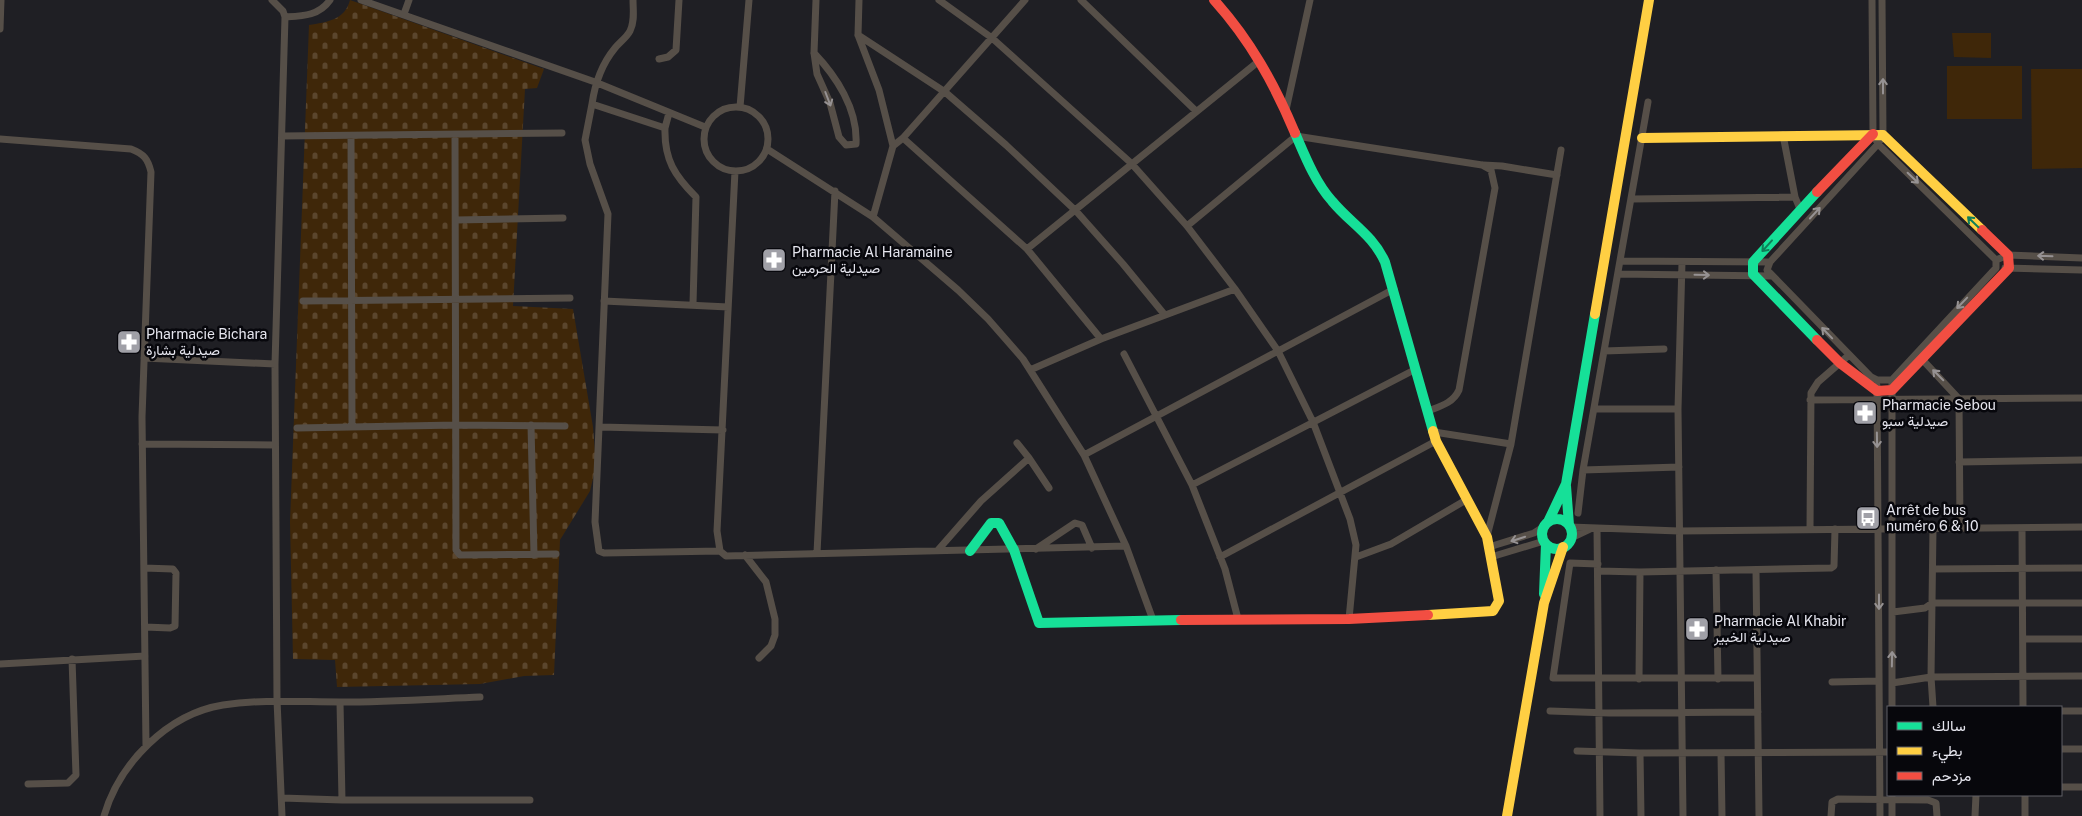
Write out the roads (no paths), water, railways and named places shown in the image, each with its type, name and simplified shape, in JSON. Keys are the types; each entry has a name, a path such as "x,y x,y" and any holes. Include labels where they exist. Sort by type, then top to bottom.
{"street":[{"path":"0,29 2,0"},
{"path":"272,0 283,11 285,17 274,364 277,700 282,816"},
{"path":"285,17 312,14 320,10 330,0"},
{"path":"361,0 595,82 705,127"},
{"path":"404,14 409,0"},
{"path":"633,0 633,24 630,33 608,57 595,82 585,140 590,164 608,214 595,522 599,551 629,554 720,551"},
{"path":"659,59 668,57 676,50 679,0"},
{"path":"740,107 749,0"},
{"path":"814,53 830,69 849,106 857,137 856,144 852,146 846,145 839,137 830,103 817,74 814,53 816,0"},
{"path":"860,0 858,35 879,90 893,146 873,217"},
{"path":"939,0 992,38 1131,163 1187,226 1235,288 1278,351 1313,422 1341,492 1354,532 1356,557 1349,619"},
{"path":"893,146 904,138 1025,0"},
{"path":"1081,0 1196,111"},
{"path":"970,551 991,523 996,522 1001,526 1014,550 1039,623 1153,620 1349,619 1493,611 1497,608 1499,601 1489,547 1435,436 1387,265 1373,240 1333,204 1296,136 1286,110 1259,61 1234,22 1214,0"},
{"path":"1286,110 1310,0"},
{"path":"1571,538 1566,484 1649,0"},
{"path":"1872,0 1878,138 1996,260 1996,268 1918,356 1892,390 1892,706"},
{"path":"1880,816 1877,390 1849,355 1767,270 1770,262 1878,138 1882,0"},
{"path":"858,35 945,92 1076,211 1164,314"},
{"path":"1027,249 1259,61"},
{"path":"1578,513 1583,470 1648,102"},
{"path":"592,104 665,128"},
{"path":"740,107 752,111 760,118 766,127 768,138 767,149 754,165 735,171 724,169 714,163 707,154 704,143 705,127 714,115 722,110 740,107"},
{"path":"668,112 665,128 666,153 678,180 696,198 693,304"},
{"path":"282,136 562,133"},
{"path":"455,134 456,550 460,555 534,556 556,554"},
{"path":"1783,135 1794,197 1800,209"},
{"path":"1642,138 1783,135 1878,138 2008,256 2009,268"},
{"path":"351,136 352,427"},
{"path":"1187,226 1296,136 1557,175"},
{"path":"904,138 1027,249 1101,339"},
{"path":"1877,390 1840,363 1755,276 1752,269 1753,262 1800,209 1878,138"},
{"path":"0,139 131,149 146,156 151,172 142,444 146,746"},
{"path":"767,149 873,217 958,290 988,319 1030,370 1084,455 1126,546 1153,620"},
{"path":"1489,547 1511,444 1561,150"},
{"path":"1428,410 1448,404 1455,398 1459,390 1495,188 1491,170 1482,165"},
{"path":"735,171 717,531 720,551 726,556 938,550 1036,550 1126,546"},
{"path":"817,553 835,191"},
{"path":"1632,199 1794,197"},
{"path":"456,220 564,218"},
{"path":"1996,260 2008,256 2082,258"},
{"path":"1621,261 1770,262"},
{"path":"1682,262 1678,409 1683,816"},
{"path":"1996,268 2082,270"},
{"path":"1918,356 2009,268"},
{"path":"1618,274 1772,276"},
{"path":"1030,370 1101,339 1235,288"},
{"path":"1084,455 1394,289"},
{"path":"303,300 570,298"},
{"path":"604,301 728,307"},
{"path":"1604,351 1664,349"},
{"path":"1124,354 1192,485 1220,557 1238,619"},
{"path":"1810,529 1810,400 1814,388 1849,355"},
{"path":"1918,356 1959,398 1960,528"},
{"path":"144,358 274,364"},
{"path":"1192,485 1416,369"},
{"path":"1810,400 1877,390 1959,398 2082,398"},
{"path":"1594,409 1678,409"},
{"path":"297,428 457,425 565,426"},
{"path":"531,425 534,556"},
{"path":"600,427 723,430"},
{"path":"1220,557 1341,492 1435,436 1511,444"},
{"path":"1017,443 1048,488"},
{"path":"142,444 275,445"},
{"path":"938,550 981,501 1029,458"},
{"path":"1959,462 2082,460"},
{"path":"1583,470 1679,467"},
{"path":"1544,603 1545,543 1542,536 1566,484"},
{"path":"1356,557 1391,544 1466,500"},
{"path":"1489,547 1534,533 1546,524 1559,519 1569,526 1679,531 2082,527"},
{"path":"1036,550 1075,523 1082,525 1092,548"},
{"path":"1507,816 1544,603 1563,547 1571,538 1594,528"},
{"path":"1594,528 1598,567 1600,816"},
{"path":"1933,528 1931,677 1933,706"},
{"path":"2022,528 2023,706"},
{"path":"1757,678 1556,679 1552,676 1570,563 1640,572 1831,568 1834,566 1835,529"},
{"path":"1489,547 1545,543 1551,548 1563,547"},
{"path":"745,555 766,582 775,619 775,634 771,646 759,658"},
{"path":"144,568 174,569 176,573 175,626 145,627"},
{"path":"1933,570 2082,568"},
{"path":"1716,570 1718,679"},
{"path":"1756,570 1758,816"},
{"path":"1639,679 1640,572"},
{"path":"1893,612 1925,608 1932,603 2082,603"},
{"path":"2023,639 2082,639"},
{"path":"0,664 145,656"},
{"path":"28,784 68,783 76,775 72,659"},
{"path":"1892,683 1931,677 2082,676"},
{"path":"1832,682 1879,681"},
{"path":"104,816 117,783 146,746 187,717 220,705 277,700 340,702 480,697"},
{"path":"340,702 342,800"},
{"path":"1550,710 1598,713 1758,712"},
{"path":"2062,712 2082,711"},
{"path":"2062,750 2082,749"},
{"path":"1577,751 1640,753 1887,752"},
{"path":"1640,753 1642,816"},
{"path":"1721,753 1722,816"},
{"path":"2062,787 2082,787"},
{"path":"1975,816 1976,796"},
{"path":"2025,796 2025,816"},
{"path":"282,798 342,800 530,800"},
{"path":"1892,798 1892,816"},
{"path":"1831,816 1831,804 1836,800 1880,800 1892,798 1933,801 1937,806 1937,816"}],"place":[{"name":"Pharmacie Al Haramaine صيدلية الحرمين","path":"774,260"},
{"name":"Pharmacie Bichara صيدلية بشارة","path":"129,342"},
{"name":"Pharmacie Sebou صيدلية سبو","path":"1865,413"},
{"name":"Arrêt de bus numéro 6 & 10","path":"1868,518"},
{"name":"Pharmacie Al Khabir صيدلية الخبير","path":"1697,629"}]}
